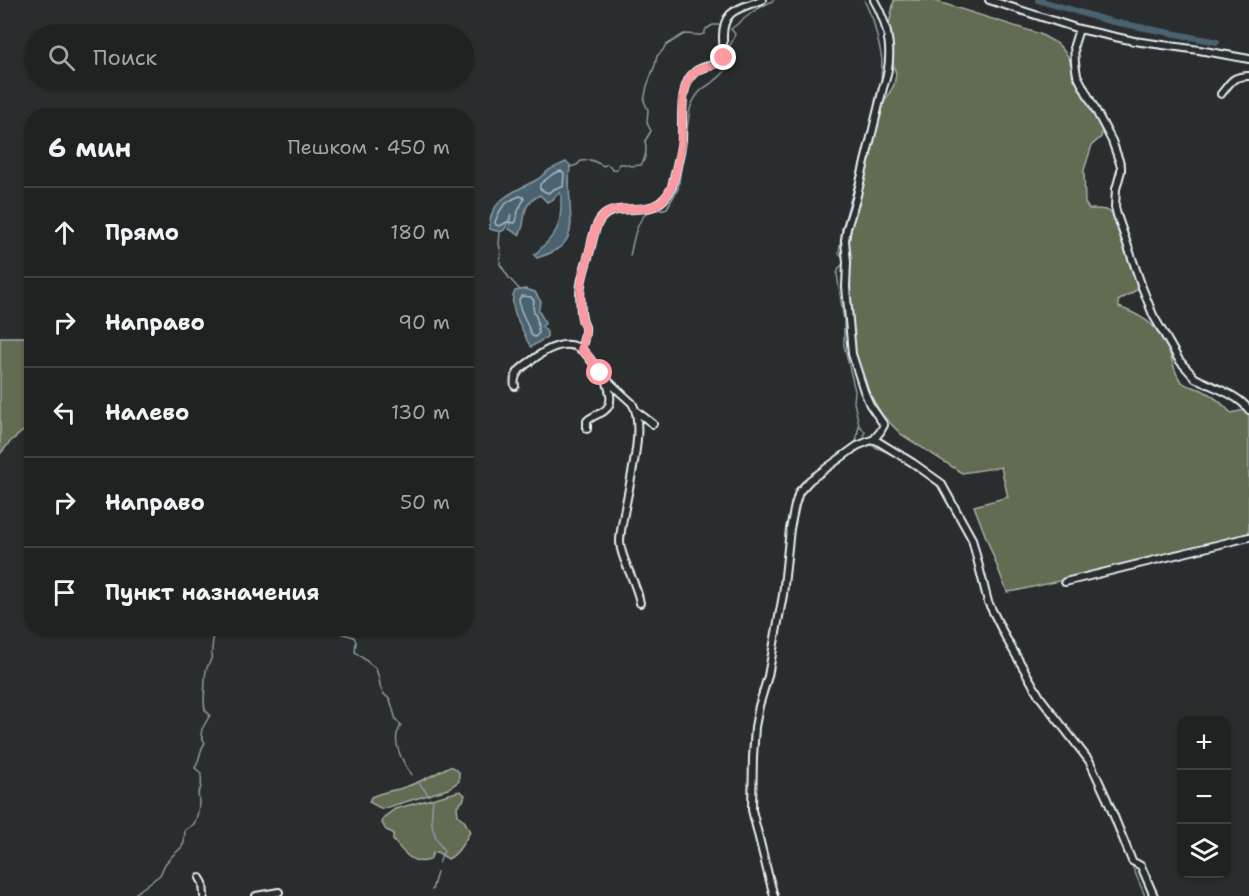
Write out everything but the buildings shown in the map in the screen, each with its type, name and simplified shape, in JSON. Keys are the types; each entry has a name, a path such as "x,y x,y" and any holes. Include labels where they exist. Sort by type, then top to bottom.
{"street":[{"path":"581,350 585,327 582,321 581,281 598,223 609,212 655,206 669,192 682,141 683,105 688,81 695,72 722,61 724,58 723,25 727,17 734,11 762,0"},
{"path":"774,896 752,810 753,757 755,727 768,676 783,595 795,505 799,492 810,480 857,446 874,439 884,425 870,405 852,354 846,287 847,228 882,88 888,74 889,45 886,28 874,0"},
{"path":"989,0 1079,29 1134,41 1249,59"},
{"path":"1079,29 1074,45 1077,75 1112,141 1121,166 1115,207 1153,315 1190,375 1237,399 1249,410"},
{"path":"1221,94 1233,79 1238,76 1249,76"},
{"path":"515,386 517,373 531,360 559,345 571,345 581,350 606,379 633,403 637,430 620,543 640,603"},
{"path":"587,429 587,421 605,411 610,401 611,394 606,379"},
{"path":"636,411 653,424"},
{"path":"874,439 913,462 941,483 972,539 988,602 1006,638 1040,697 1090,762 1131,861 1141,866 1154,896"},
{"path":"1065,582 1249,537"},
{"path":"200,878 203,883 204,896"},
{"path":"256,896 279,892"}],"green space":[{"path":"894,0 932,0 1040,34 1058,44 1068,56 1102,130 1101,137 1092,145 1084,170 1085,203 1089,209 1107,210 1112,213 1127,249 1138,289 1118,301 1119,307 1146,320 1159,333 1168,349 1176,374 1183,383 1210,394 1231,413 1244,410 1248,412 1249,535 1007,592 974,506 1008,497 1001,467 962,473 902,435 883,416 870,395 855,355 850,300 849,241 884,102 894,85 896,74 891,56 889,25"},
{"path":"0,337 24,337 24,430 0,454"},
{"path":"448,767 453,767 459,772 459,781 448,789 382,809 369,802 371,797 412,785"},
{"path":"460,791 465,795 463,801 457,806 458,815 470,832 458,851 448,859 437,852 433,853 430,860 418,861 409,857 393,840 393,833 386,830 382,823 384,817 395,809"}],"water":[{"path":"566,162 570,165 571,225 570,233 563,245 537,258 534,255 557,229 561,215 561,195 559,193 547,202 540,195 528,204 519,235 509,229 511,214 503,231 490,229 490,219 498,203 549,170"},
{"path":"525,289 535,292 541,302 539,311 545,324 542,326 547,332 547,337 531,347 513,307 515,291"}],"waterway":[{"path":"630,256 640,221 649,212 667,208 678,189 690,109 697,94 725,71 729,61 729,47 735,34 731,29 754,11 774,0"},
{"path":"844,258 839,253 842,229 881,82 880,49 873,20 864,0"},
{"path":"1038,0 1109,21 1217,42"},
{"path":"570,167 581,161 591,160 604,166 607,164 613,170 617,169 619,164 641,165 646,154 645,141 651,131 647,123 648,110 644,101 657,56 665,46 684,34 700,35 713,25 721,25"},
{"path":"500,232 500,264 520,290"},
{"path":"844,263 837,274 844,321 844,345 855,391 854,402 859,425 857,444"},
{"path":"860,426 865,432 866,439"},
{"path":"868,444 894,455"},
{"path":"811,483 841,461"},
{"path":"930,479 943,493"},
{"path":"132,896 160,875 165,864 181,848 184,843 185,830 194,824 197,817 201,773 195,768 205,743 201,735 202,729 210,715 205,710 204,702 206,670 211,659 213,639 211,636"},
{"path":"350,636 354,637 356,642 355,652 375,668 382,692 390,699 396,720 401,725 396,739 398,750 412,775"},
{"path":"419,783 427,793"},
{"path":"433,800 433,827 436,838 444,851 439,863"},
{"path":"1131,863 1145,896"},
{"path":"432,890 437,872"}],"route":[{"path":"600,373 586,353 581,350 585,327 582,321 580,295 581,281 598,223 609,212 655,206 669,192 682,141 683,105 688,81 698,70 722,61 724,58"}]}
